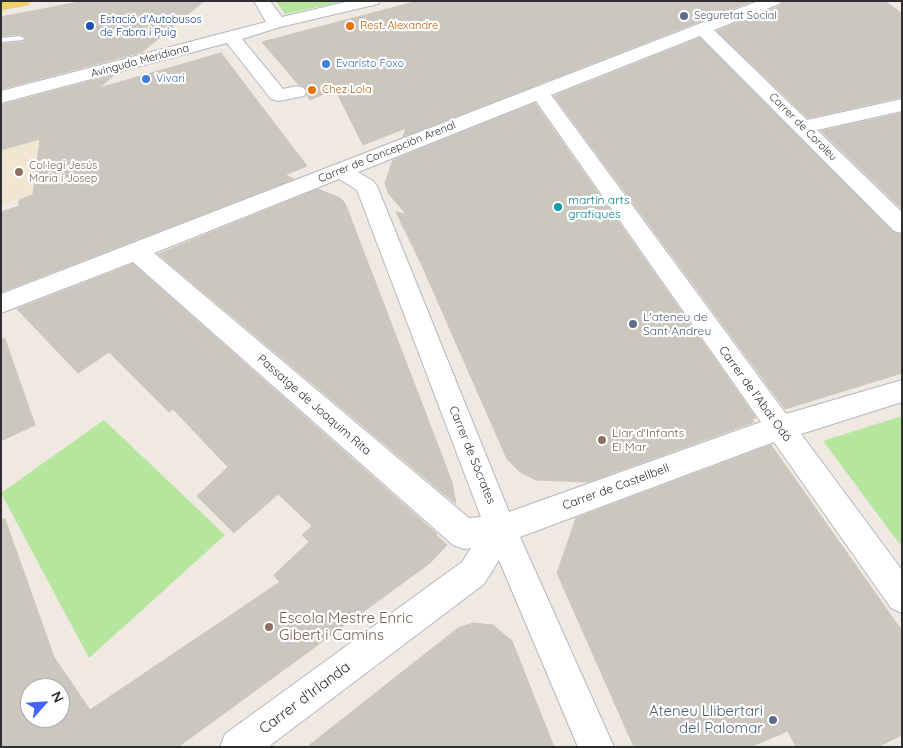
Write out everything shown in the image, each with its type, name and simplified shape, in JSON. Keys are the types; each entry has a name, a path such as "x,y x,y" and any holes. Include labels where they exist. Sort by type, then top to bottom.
{"main road":[{"path":"1,5 22,1"}],"street":[{"path":"262,1 275,20"},
{"name":"Avinguda Meridiana","path":"1,97 231,37 269,26 275,20 289,22 372,1"},
{"name":"Carrer de Concepción Arenal","path":"1,304 342,172 538,92 773,1"},
{"name":"Carrer de Coroleu","path":"703,29 902,225"},
{"path":"231,37 278,95 297,92"},
{"name":"Carrer de l'Abat Odó","path":"538,92 902,597"},
{"path":"803,127 902,105"},
{"name":"Carrer de Sòcrates","path":"342,172 366,186 486,493 596,747"},
{"name":"Passatge de Joaquim Rita","path":"136,251 464,534 502,529"},
{"name":"Carrer de Castellbell","path":"502,529 779,428 902,391"},
{"name":"Carrer d'Irlanda","path":"238,747 472,573 502,529"}],"lane":[{"path":"1,40 20,38"}],"shaded area":[{"name":"Col·legi Jesús Maria i Josep","path":"79,93 41,149 33,195 1,205 1,115"}],"green space":[{"path":"276,1 345,1 285,14"},
{"path":"902,416 902,547 823,441"},
{"path":"104,420 225,535 89,658 1,493"}],"building":[{"path":"84,1 204,1 142,52 1,89 1,44 23,42 26,37 20,34 1,36 1,17"},
{"path":"418,1 752,1 403,137 406,128 363,145 335,89 310,100 306,87 298,84 262,42"},
{"path":"783,1 885,1 902,14 902,97 808,118 717,31 780,6"},
{"path":"700,38 893,232 902,235 902,373 785,409 554,96"},
{"path":"221,53 307,166 285,175 294,179 1,292 1,212 19,206 19,200 33,195 40,139 1,150 1,105 114,75 99,88"},
{"path":"535,103 756,418 752,419 754,422 588,482 536,480 520,472 507,459 420,261 396,212 406,214 388,193 385,183 393,160"},
{"path":"902,113 902,209 821,131"},
{"path":"318,189 340,198 345,203 452,482 456,504 158,254"},
{"path":"133,264 437,534 447,545 430,563 178,747 1,747 1,519 5,519 54,657 68,678 20,678 20,728 70,728 70,681 90,710 280,582 274,575 309,542 302,535 312,526 278,494 234,533 197,496 228,467 173,409 169,412 109,352 78,373 17,309"},
{"path":"1,339 5,339 35,425 1,441"},
{"path":"771,445 902,631 902,735 877,747 796,747 788,731 750,747 634,747 557,573 576,518"},
{"path":"473,623 493,625 512,641 554,747 307,747 458,628"}],"place":[{"name":"Seguretat Social","path":"684,16"},
{"name":"Estació d'Autobusos de Fabra i Puig","path":"90,26"},
{"name":"Rest. Alexandre","path":"350,26"},
{"name":"Evaristo Foxo","path":"326,64"},
{"name":"Vivari","path":"146,79"},
{"name":"Chez Lola","path":"312,90"},
{"name":"Col·legi Jesús Maria i Josep","path":"19,172"},
{"name":"martín arts grafiques","path":"558,207"},
{"name":"L'ateneu de Sant Andreu","path":"633,324"},
{"name":"Llar d'Infants El Mar","path":"602,440"},
{"name":"Escola Mestre Enric Gibert i Camins","path":"269,627"},
{"name":"Ateneu Llibertari del Palomar","path":"773,720"}]}
